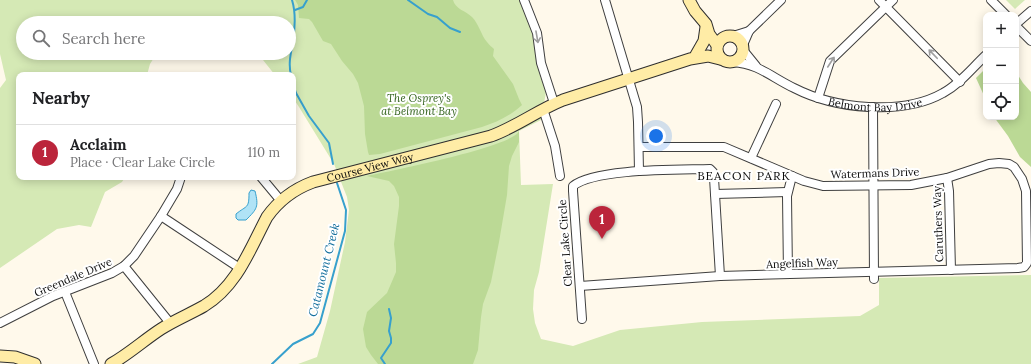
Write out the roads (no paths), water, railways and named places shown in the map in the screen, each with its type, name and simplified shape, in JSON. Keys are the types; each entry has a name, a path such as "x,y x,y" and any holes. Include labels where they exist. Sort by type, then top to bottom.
{"street":[{"path":"524,0 535,28 541,62 554,103"},
{"path":"605,0 629,78 638,114 639,171"},
{"name":"Belmont Bay Drive","path":"689,0 695,11 706,24 709,34 717,46 717,54 720,59 728,62 756,66 794,88 818,98 845,105 873,107 901,106 920,103 944,93 960,82 983,58"},
{"path":"733,62 740,57 749,31 781,0"},
{"path":"880,0 960,82"},
{"path":"818,98 830,61 893,0"},
{"path":"991,0 1003,12"},
{"path":"1019,22 1031,10"},
{"path":"693,57 704,41 706,24"},
{"name":"Belmont Bay Drive","path":"706,24 738,39 756,66"},
{"path":"1019,28 1031,41"},
{"path":"717,46 720,40 749,31"},
{"name":"Course View Way","path":"111,364 124,357 170,323 205,306 215,298 229,284 240,269 267,217 281,201 301,186 491,136 507,130 554,103 693,57 717,46"},
{"name":"Course View Way","path":"693,57 708,56 720,59"},
{"path":"751,158 776,104"},
{"path":"873,107 874,276"},
{"path":"543,109 555,146 560,176"},
{"name":"Watermans Drive","path":"639,147 720,146 817,185 906,186 947,178 989,164 1005,163 1014,167 1022,179 1026,191 1027,260 1025,266"},
{"name":"Clear Lake Circle","path":"582,319 573,186 578,181 605,174 639,171 710,169 714,172 720,276"},
{"path":"788,274 787,192 792,176"},
{"name":"Caruthers Way","path":"947,178 949,191 951,270"},
{"name":"Greendale Drive","path":"0,323 53,296 112,273 124,266 134,256 161,216 177,189 180,180"},
{"path":"264,180 281,201"},
{"path":"715,194 787,192"},
{"path":"161,216 240,269"},
{"path":"124,266 170,323"},
{"name":"Angelfish Way","path":"580,286 720,276 788,274 874,276 951,270 1018,268 1025,266"},
{"path":"66,292 94,364"},
{"path":"0,356 14,357 35,364"}],"water":[{"path":"251,190 255,191 257,201 255,210 246,220 238,220 236,218 236,214 247,206 249,202 249,193"}],"waterway":[{"name":"Catamount Creek","path":"292,0 295,16"},
{"path":"295,10 303,7 307,0"},
{"path":"408,0 428,14 437,17 450,28 460,32"},
{"name":"Catamount Creek","path":"290,60 290,72"},
{"name":"Catamount Creek","path":"296,93 309,116 329,143 333,164"},
{"name":"Catamount Creek","path":"272,364 293,344 313,334 320,323 345,231 346,210 337,183"},
{"path":"385,364 381,358 391,343 389,331 391,318 389,309"}],"place":[{"name":"Acclaim","path":"602,239"}],"district":[{"name":"BEACON PARK","path":"744,176"}],"park label":[{"name":"The Osprey's at Belmont Bay","path":"419,104"}]}
